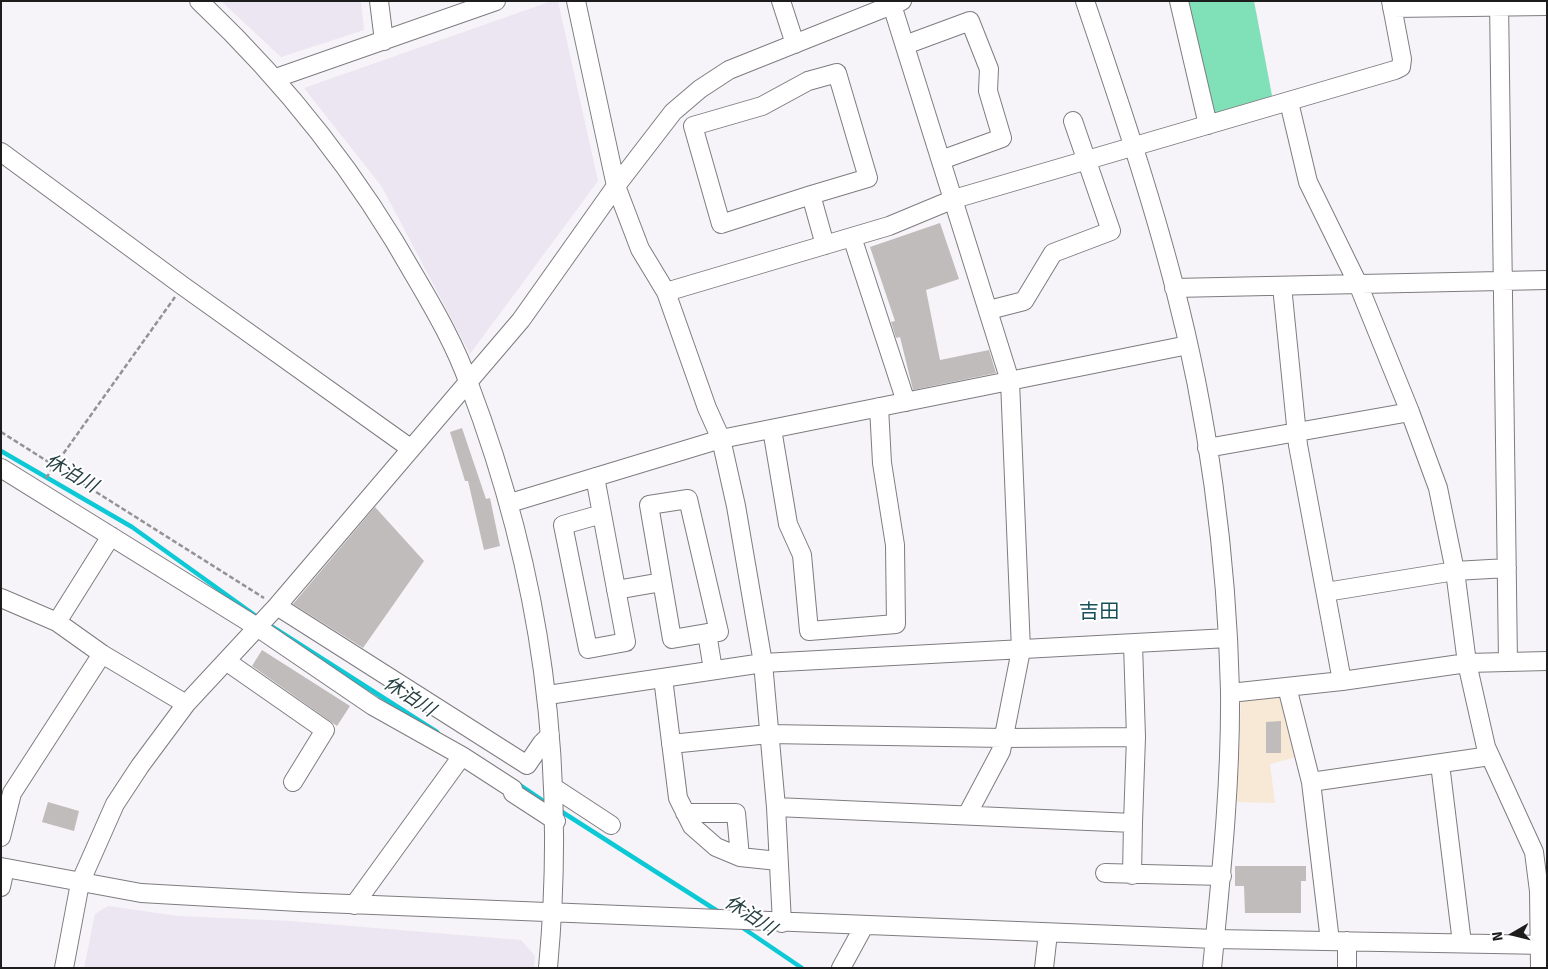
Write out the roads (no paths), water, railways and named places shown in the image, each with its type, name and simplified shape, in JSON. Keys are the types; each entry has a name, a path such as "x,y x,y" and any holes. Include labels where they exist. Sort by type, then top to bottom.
{"street":[{"path":"199,1 276,78 356,179 394,238 437,315 469,382 510,503 531,591 548,694 555,817 553,914 548,968"},
{"path":"379,1 384,41"},
{"path":"276,78 496,1"},
{"path":"576,1 616,186 640,249 666,292 707,408 721,440 736,506 762,663 776,806 782,923"},
{"path":"781,1 795,44"},
{"path":"1085,1 1134,147 1174,288 1188,345 1207,448 1218,530 1228,638 1230,693 1222,876 1212,968"},
{"path":"1179,1 1208,125"},
{"path":"64,968 80,883 115,804 186,704 273,610 410,448 469,382 547,284 616,186 673,112 700,89 729,70 897,3 905,45 1010,381 1021,650 1001,751 967,815"},
{"path":"666,292 889,226 954,199 1395,70 1401,67 1402,59 1392,4 1547,6"},
{"path":"1499,4 1508,662"},
{"path":"905,45 970,21 989,68 988,91 1002,138 941,160"},
{"path":"837,73 868,178 811,195 721,224 694,126 762,106 808,81 837,73"},
{"path":"1289,102 1308,182 1358,284 1410,412 1438,488 1455,571 1467,664 1490,756 1534,852 1544,945 1540,968"},
{"path":"988,310 1024,301 1053,252 1111,231 1073,122"},
{"path":"1,152 183,286 410,448"},
{"path":"811,195 825,245"},
{"path":"852,237 906,402"},
{"path":"1174,288 1547,280"},
{"path":"1282,286 1296,433 1342,681"},
{"path":"510,503 721,440 1188,345"},
{"path":"772,429 788,524 802,555 809,631 896,624 895,545 882,463 879,407"},
{"path":"1207,448 1410,412"},
{"path":"1,468 257,627 373,706 462,756 513,788 513,793 555,817"},
{"path":"595,477 602,514 616,590 626,642 588,650 564,525 602,514"},
{"path":"688,499 719,632 707,633 672,639 649,505 688,499"},
{"path":"58,622 111,536"},
{"path":"1326,592 1455,571 1507,568"},
{"path":"616,590 662,582"},
{"path":"1,598 58,622 102,654 186,704"},
{"path":"273,610 527,765 542,743 550,736"},
{"path":"707,633 713,670"},
{"path":"548,694 762,663 1228,638"},
{"path":"1132,875 1136,737 1133,644"},
{"path":"1,837 7,789 102,654"},
{"path":"226,661 325,730 293,782"},
{"path":"1230,693 1342,681 1467,664 1547,662"},
{"path":"662,678 678,798 692,826 716,847 740,858 778,862"},
{"path":"1287,687 1311,782 1339,941 1347,968"},
{"path":"671,744 769,734 1004,738 1136,737"},
{"path":"354,905 462,756"},
{"path":"1311,782 1490,756"},
{"path":"1440,764 1462,943"},
{"path":"553,790 611,825"},
{"path":"776,806 1133,823"},
{"path":"685,812 736,813 740,858"},
{"path":"1,887 3,868 142,893 354,905 1215,940 1544,945"},
{"path":"1105,873 1222,876"},
{"path":"841,968 864,926"},
{"path":"1044,968 1048,933"}],"waterway":[{"name":"休泊川","path":"1,451 132,527 256,616"},
{"name":"休泊川","path":"271,626 437,732"},
{"name":"休泊川","path":"517,783 548,804"},
{"name":"休泊川","path":"559,810 719,912"},
{"name":"休泊川","path":"740,926 802,968"}],"district":[{"name":"吉田","path":"1099,612"}]}
